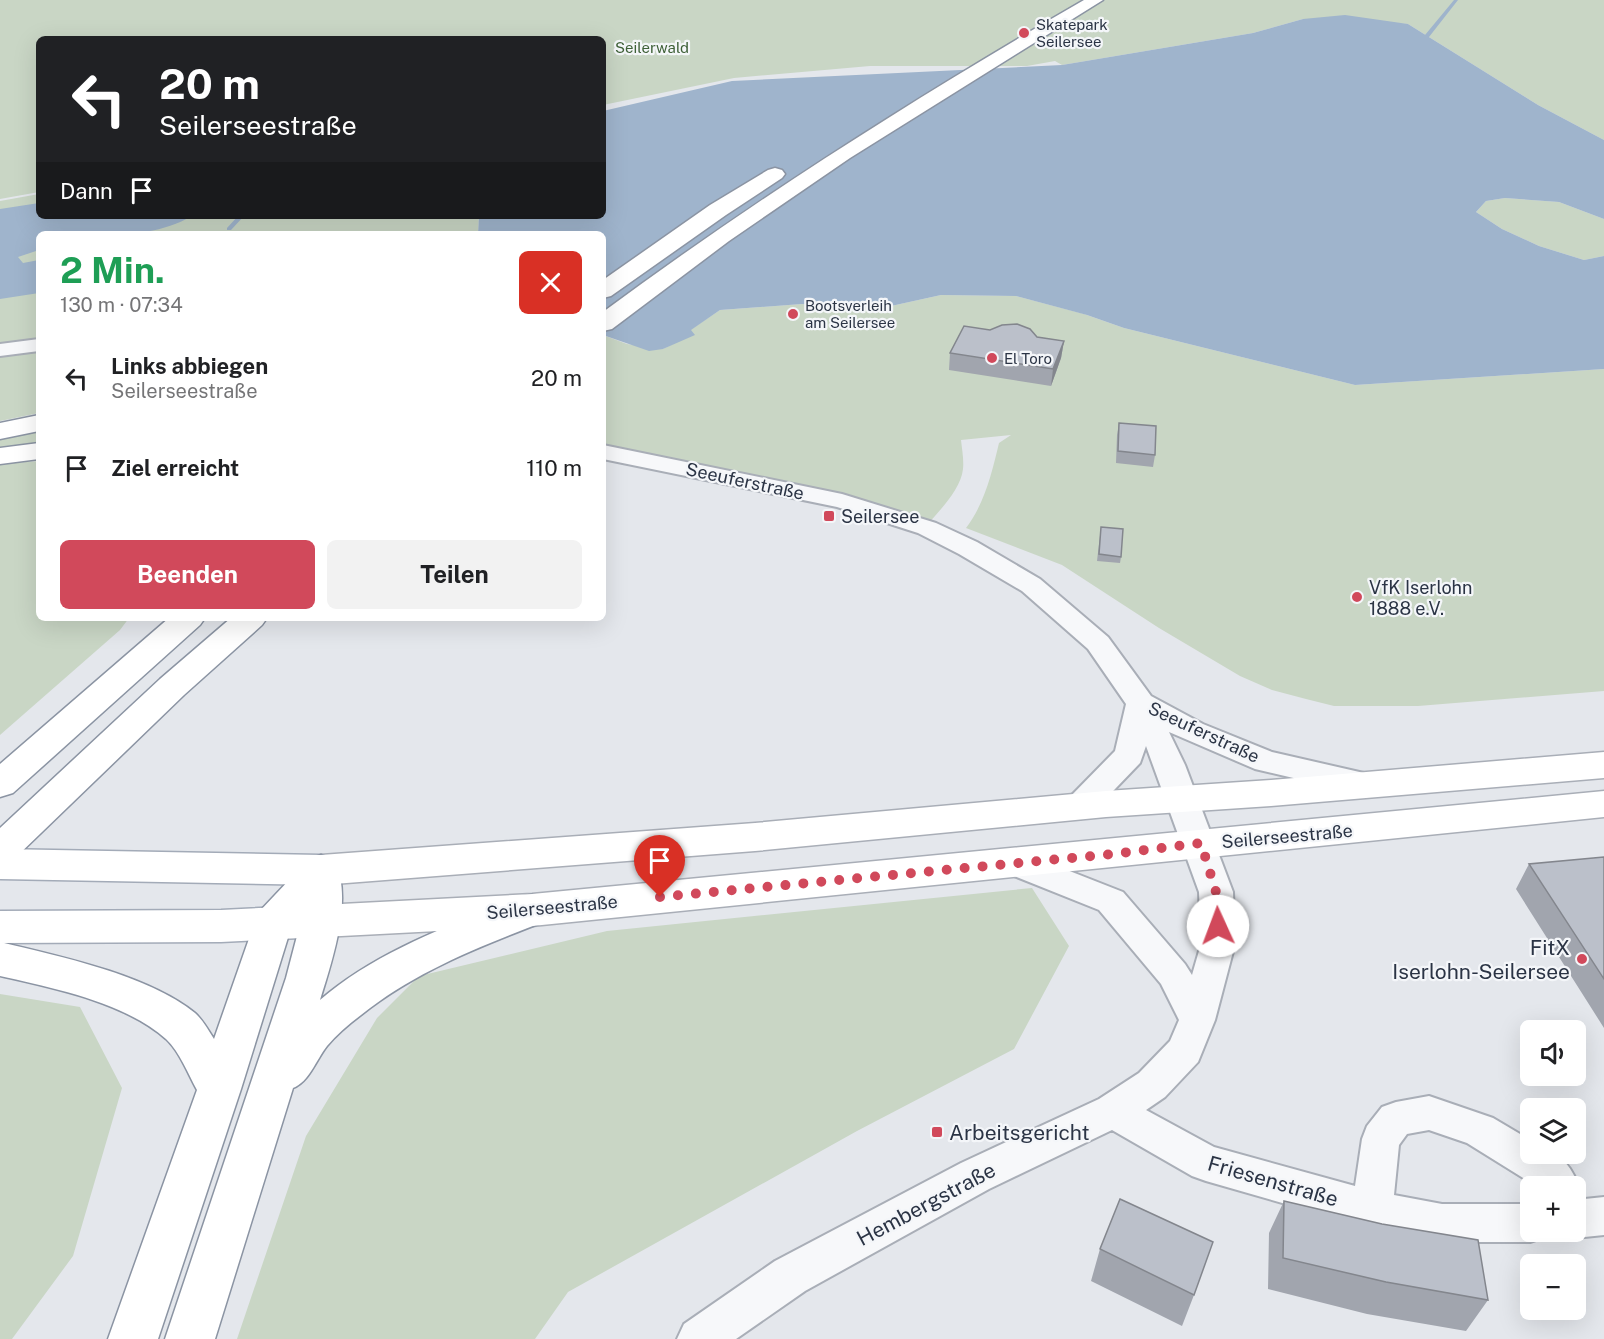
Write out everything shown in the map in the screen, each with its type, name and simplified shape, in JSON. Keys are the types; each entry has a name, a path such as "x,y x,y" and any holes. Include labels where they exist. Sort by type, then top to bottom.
{"main road":[{"path":"606,322 774,199 851,149 1095,0"},
{"path":"935,74 1041,11"},
{"path":"606,289 633,268 788,165"},
{"path":"606,282 633,268"},
{"path":"0,431 36,424"},
{"path":"0,456 36,451"},
{"path":"142,658 165,621"},
{"path":"0,784 185,621"},
{"path":"0,850 172,687 248,621"},
{"path":"0,864 321,870 755,837 1079,807 1604,765"},
{"name":"Seilerseestraße","path":"0,927 221,926 532,910 1604,804"},
{"path":"190,1339 322,921 321,870"},
{"path":"133,1339 219,1089 272,924 321,870"},
{"path":"269,1094 321,1024 379,978 434,948 532,910"},
{"path":"0,959 54,972 131,998 182,1028 219,1089"}],"street":[{"path":"0,351 36,345"},
{"name":"Seeuferstraße","path":"606,453 842,501 927,528 1001,566 1046,596 1098,643 1141,703 1170,765 1201,843"},
{"name":"Seeuferstraße","path":"1141,703 1192,731 1266,761 1373,785"},
{"name":"Seeuferstraße","path":"1079,807 1129,755 1141,703"},
{"name":"Hembergstraße","path":"699,1339 790,1276 975,1176 1113,1111 1152,1085 1185,1051 1197,1020 1218,944 1216,892 1201,843"},
{"path":"1016,863 1112,902 1173,974 1197,1020"},
{"name":"Friesenstraße","path":"1113,1111 1206,1163 1373,1210 1442,1223 1520,1223"},
{"path":"1373,1210 1376,1164 1381,1138 1396,1119 1429,1113 1479,1130 1552,1176"}],"green space":[{"name":"Seilerwald","path":"0,0 1604,0 1604,140 1538,105 1408,24 1303,19 1253,33 1062,65 1055,61 1027,66 870,66 734,78 606,104 606,36 36,36 36,193 0,199"},
{"path":"36,195 36,219 479,219 478,231 36,231 36,339 0,345 0,201"},
{"path":"1505,198 1559,202 1604,219 1604,256 1584,260 1539,246 1502,229 1476,212 1486,201"},
{"path":"941,295 1016,296 1084,314 1124,328 1355,385 1604,369 1604,691 1418,706 1334,706 1272,690 1240,676 1159,628 1062,565 966,528 983,498 999,443 1011,435 961,440 963,469 961,477 949,499 927,525 606,452 606,336 627,344 663,349 684,338 690,330 720,310 802,304 882,308"},
{"path":"36,351 36,414 0,421 0,357"},
{"path":"36,430 36,445 0,450 0,436"},
{"path":"36,461 36,621 127,621 120,630 0,735 0,464"},
{"path":"1032,888 1069,946 1014,1049 857,1131 568,1292 535,1339 237,1339 306,1136 377,1018 419,976 607,931"},
{"path":"0,994 80,1007 122,1088 73,1256 12,1339 0,1339"}],"water":[{"path":"1345,15 1408,24 1538,105 1604,140 1604,219 1559,202 1505,198 1486,201 1476,212 1502,229 1539,246 1584,260 1604,256 1604,369 1355,385 1124,328 1087,315 1016,296 941,295 882,308 802,304 720,310 691,330 695,335 663,349 649,351 606,336 606,231 478,231 479,219 606,219 606,110 732,81 1062,65 1253,33 1303,19"},
{"path":"36,203 36,219 186,219 150,231 36,231 36,251 18,257 23,263 36,261 36,293 0,299 0,209"}],"building":[{"path":"1017,324 1030,329 1037,337 1064,341 1053,369 950,353 964,326 990,330 1002,325"},
{"path":"1119,423 1156,426 1155,455 1118,451"},
{"path":"1101,527 1123,529 1121,557 1099,554"},
{"path":"1604,857 1604,979 1529,864"},
{"path":"1120,1199 1213,1242 1194,1295 1100,1249"},
{"path":"1284,1201 1382,1224 1478,1240 1488,1300 1386,1282 1283,1258"}],"waterway":[{"path":"1427,36 1456,0"},
{"path":"229,229 238,219"}],"place":[{"name":"Skatepark Seilersee","path":"1024,33"},
{"name":"Bootsverleih am Seilersee","path":"793,314"},
{"name":"El Toro","path":"992,358"},
{"name":"Seilersee","path":"829,516"},
{"name":"VfK Iserlohn 1888 e.V.","path":"1357,597"},
{"name":"FitX Iserlohn-Seilersee","path":"1582,959"},
{"name":"Arbeitsgericht","path":"937,1132"}],"route":[{"path":"660,897 1113,854 1201,843 1216,892 1218,926"}]}
